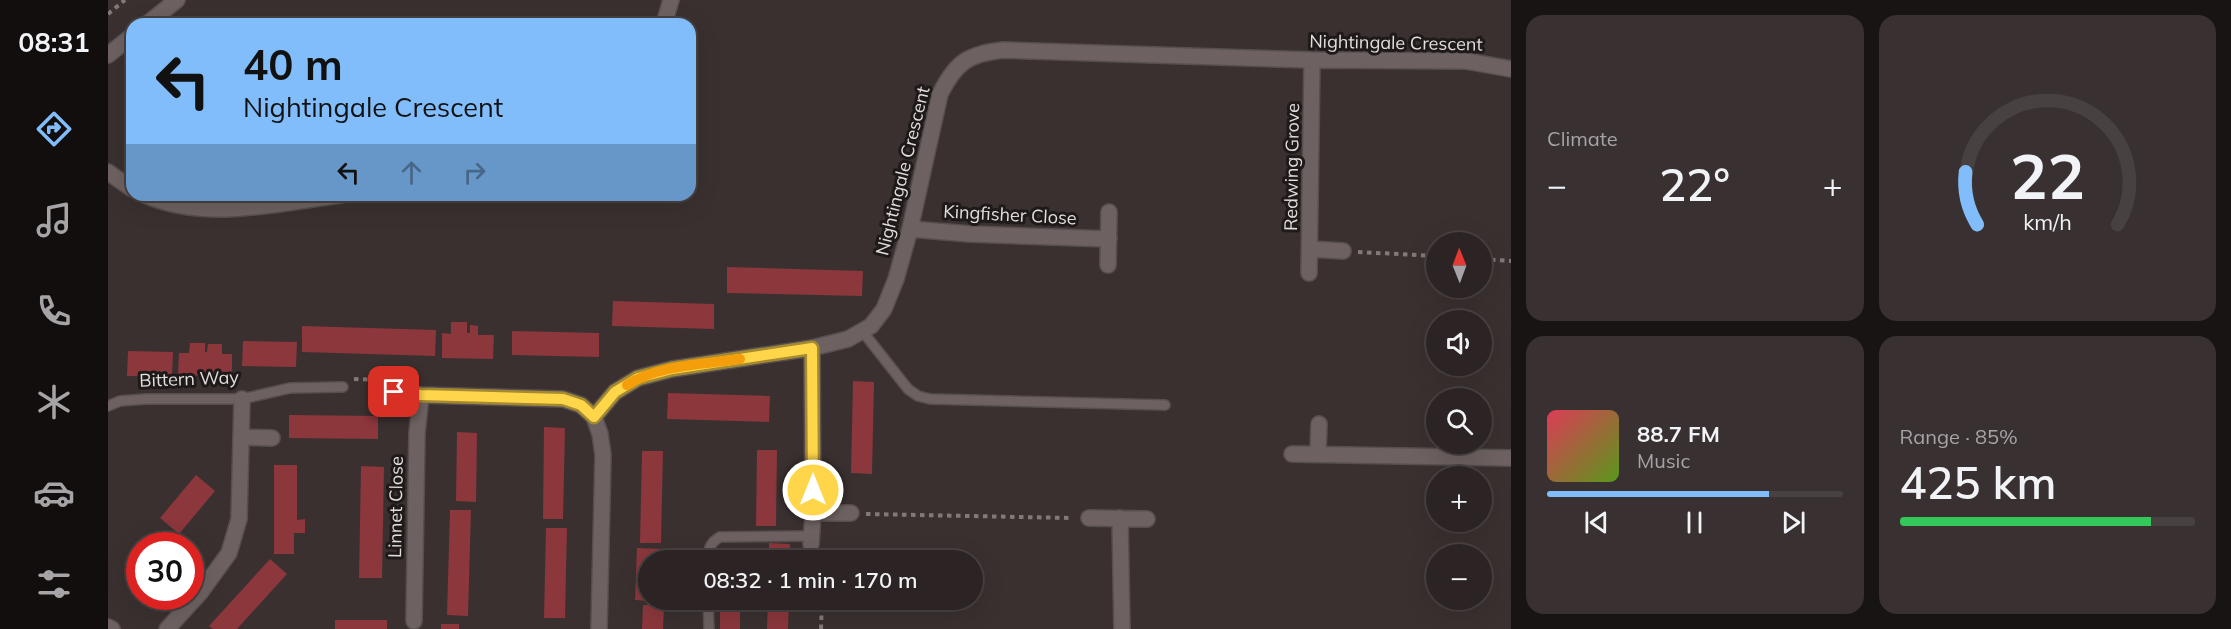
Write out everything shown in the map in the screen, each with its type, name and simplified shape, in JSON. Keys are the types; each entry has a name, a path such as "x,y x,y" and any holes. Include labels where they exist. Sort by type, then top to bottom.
{"street":[{"path":"154,18 177,0"},
{"path":"666,18 671,0"},
{"path":"108,55 126,41"},
{"name":"Nightingale Crescent","path":"594,417 615,392 638,378 672,369 812,348 848,339 871,326 884,309 896,279 910,230 940,94 949,76 960,65 979,53 1003,50 1312,60 1466,61 1511,69"},
{"name":"Redwing Grove","path":"1309,273 1312,60"},
{"path":"108,172 126,185"},
{"path":"164,201 182,207 228,209 293,201"},
{"path":"1108,265 1109,212"},
{"name":"Kingfisher Close","path":"910,230 1109,239"},
{"path":"1310,249 1343,251"},
{"path":"811,540 813,513 812,348"},
{"path":"394,392 421,395 563,399 581,405 594,417 600,434 603,455 599,629"},
{"name":"Linnet Close","path":"414,621 417,433 421,395"},
{"path":"167,629 200,593 229,553 239,519 242,399"},
{"path":"1318,453 1319,424"},
{"path":"241,437 272,438"},
{"path":"1292,454 1511,458"},
{"path":"813,513 851,513"},
{"path":"1089,518 1147,519"},
{"path":"1120,518 1122,629"}],"lane":[{"path":"863,332 908,389 918,396 930,399 1165,405"},
{"name":"Bittern Way","path":"108,406 146,399 242,399 290,388 343,387"},
{"path":"709,550 712,541 720,537 811,540"},
{"path":"708,610 709,629"}],"path":[{"path":"108,14 125,0"},
{"path":"1343,251 1426,255"},
{"path":"1492,260 1511,261"},
{"path":"851,513 1089,518"},
{"path":"821,629 822,610"}],"building":[{"path":"727,267 863,271 862,296 727,293"},
{"path":"613,301 714,304 714,329 612,326"},
{"path":"451,322 467,322 467,333 470,333 470,325 478,326 478,335 494,335 493,359 442,358 442,333 451,334"},
{"path":"302,326 436,330 435,356 302,352"},
{"path":"512,331 599,333 599,357 512,355"},
{"path":"243,341 297,342 296,367 242,366"},
{"path":"190,343 205,343 205,352 207,352 208,344 222,344 222,354 232,354 232,377 178,375 179,353 189,353"},
{"path":"128,351 173,352 172,377 127,376"},
{"path":"853,381 874,382 872,474 851,473"},
{"path":"668,393 770,396 769,422 667,419"},
{"path":"289,415 378,416 378,439 289,438"},
{"path":"544,427 565,428 563,519 543,519"},
{"path":"457,432 477,433 476,502 456,501"},
{"path":"757,450 777,450 776,526 756,526"},
{"path":"642,451 663,451 661,543 640,543"},
{"path":"274,465 297,465 297,520 305,519 305,533 294,533 294,554 274,554"},
{"path":"361,466 384,467 382,578 359,578"},
{"path":"196,475 215,491 181,532 177,532 160,518"},
{"path":"450,510 471,510 468,616 447,615"},
{"path":"546,528 567,528 565,618 544,618"},
{"path":"769,543 790,544 790,550 769,550"},
{"path":"637,548 662,549 638,550 638,600 635,600"},
{"path":"721,548 741,549 741,550 721,550"},
{"path":"270,559 287,574 237,629 213,629 209,626"},
{"path":"643,610 664,610 663,629 642,629"},
{"path":"720,610 740,610 740,629 720,629"},
{"path":"768,610 789,610 788,629 767,629"},
{"path":"335,620 387,620 387,629 335,629"},
{"path":"441,624 459,624 459,629 441,629"}],"slow traffic":[{"path":"627,385 638,378 672,369 740,359"}],"route":[{"path":"394,392 421,395 563,399 581,405 594,417 615,392 638,378 672,369 812,348 813,490"}]}
